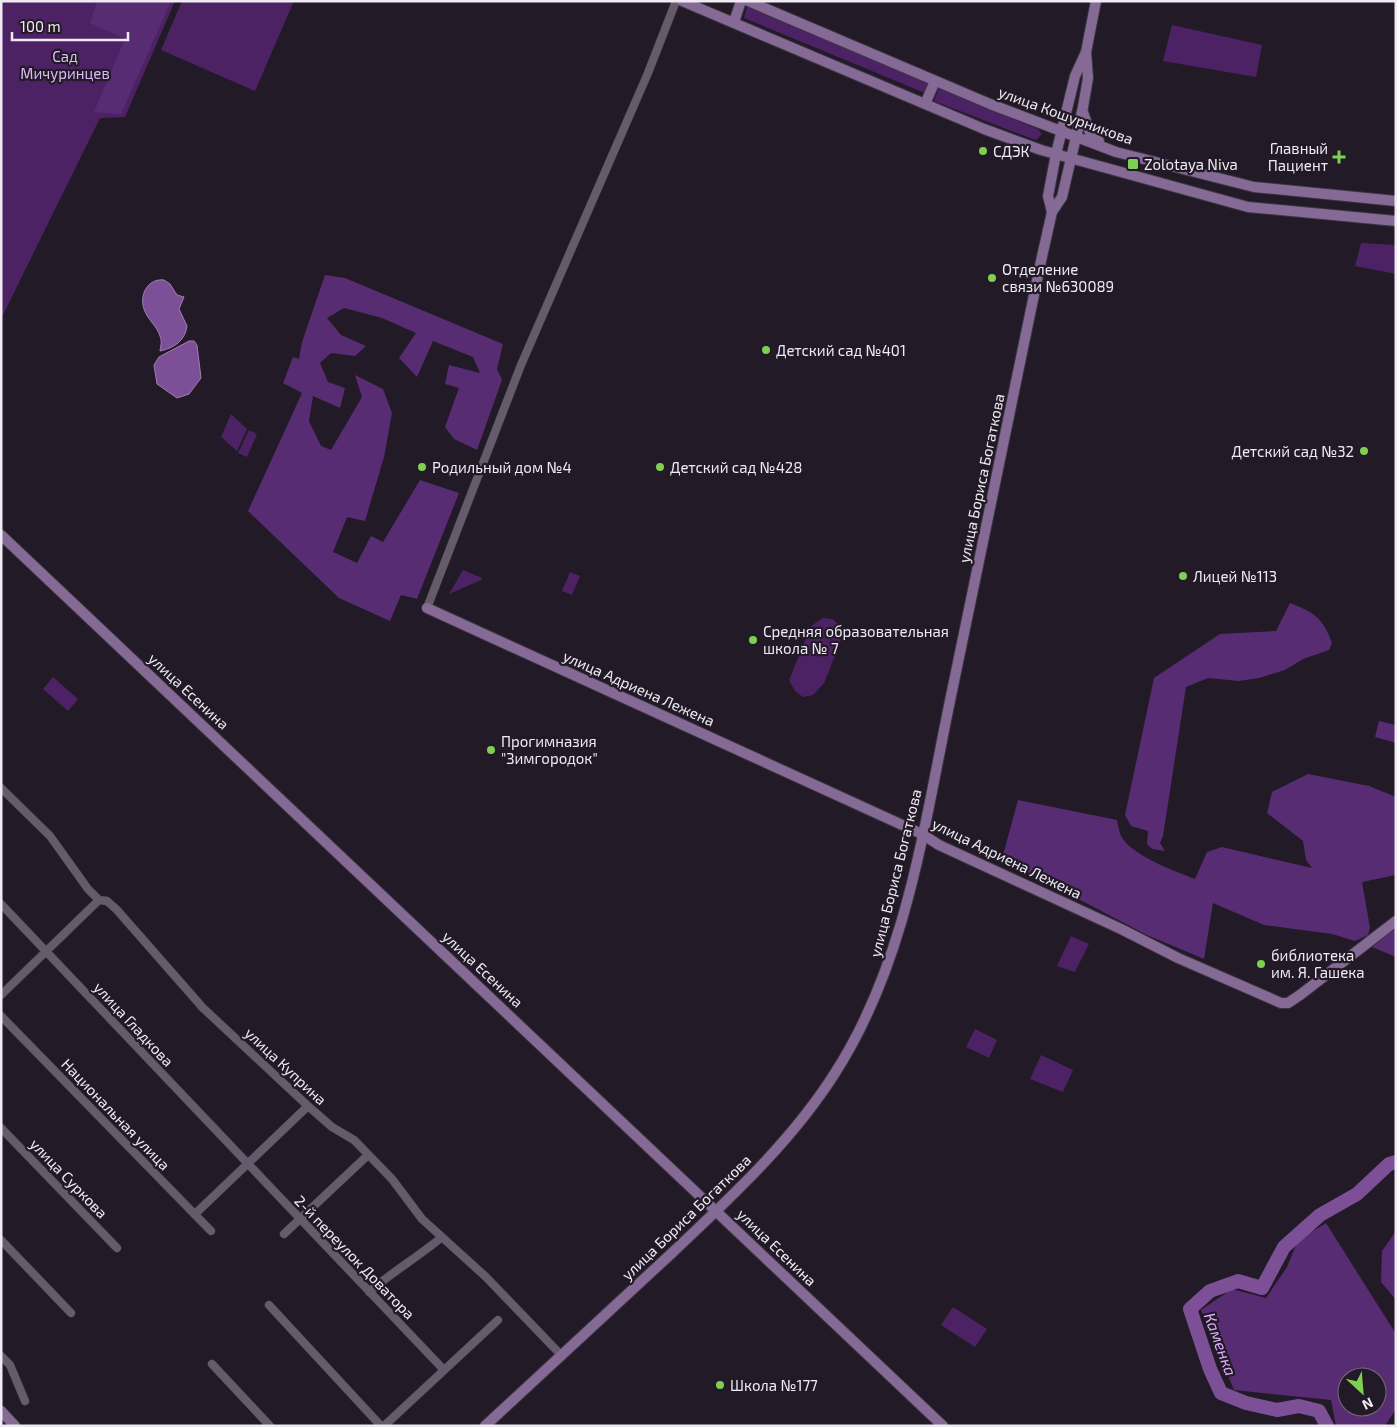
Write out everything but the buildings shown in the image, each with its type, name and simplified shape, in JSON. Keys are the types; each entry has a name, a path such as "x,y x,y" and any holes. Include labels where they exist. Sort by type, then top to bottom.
{"main road":[{"path":"682,1 984,129 1056,154 1248,207 1396,220"},
{"path":"734,22 742,1"},
{"name":"улица Кошурникова","path":"748,1 935,81 1122,154 1254,187 1396,200"},
{"name":"улица Бориса Богаткова","path":"1052,212 1048,196 1056,154 1075,76 1086,52 1096,1"},
{"name":"улица Бориса Богаткова","path":"485,1426 717,1210 806,1116 860,1033 880,989 894,949 922,834 1052,212 1062,197 1083,107 1088,78 1086,52"},
{"path":"925,104 935,81"},
{"path":"1083,107 1086,124 1091,136 1122,154"},
{"name":"улица Есенина","path":"1,535 717,1210 943,1426"},
{"name":"улица Адриена Лежена","path":"427,608 922,834 939,845 1178,958 1281,1003 1288,1003 1300,995 1396,921"},
{"path":"1,1411 15,1426"}],"street":[{"path":"427,608 521,365 648,73 676,1"},
{"name":"улица Куприна","path":"1,788 50,836 88,889 99,900 107,902 117,910 203,1008 332,1127 354,1140 392,1180 422,1219 486,1277 562,1356"},
{"path":"1,995 99,900"},
{"name":"улица Гладкова","path":"1,904 247,1164"},
{"name":"Национальная улица","path":"1,1016 211,1231"},
{"path":"195,1214 308,1106"},
{"name":"улица Суркова","path":"1,1128 117,1248"},
{"path":"284,1234 368,1155"},
{"name":"2-й переулок Доватора","path":"247,1164 444,1370"},
{"path":"369,1292 392,1272 420,1256 442,1237"},
{"path":"1,1240 71,1313"},
{"path":"269,1305 383,1426 498,1320"},
{"path":"1,1356 10,1365 25,1401"},
{"path":"212,1364 270,1426"}],"green space":[{"name":"Сад Мичуринцев","path":"1,1 175,1 125,117 100,118 1,319"},
{"path":"182,1 294,1 255,91 161,50"},
{"path":"747,7 930,82 925,93 744,18"},
{"path":"1172,25 1262,45 1256,77 1163,61"},
{"path":"939,88 1038,129 1042,134 1036,140 934,101"},
{"path":"1361,243 1396,245 1396,274 1355,266"},
{"path":"231,414 247,429 237,451 221,437"},
{"path":"249,430 257,434 247,457 238,453"},
{"path":"463,570 482,578 449,594"},
{"path":"570,572 580,576 572,595 562,591"},
{"path":"823,618 833,619 841,628 842,637 824,683 813,695 803,697 795,691 789,680 811,626"},
{"path":"53,677 78,699 68,711 43,689"},
{"path":"1071,936 1089,944 1075,972 1057,966"},
{"path":"975,1029 997,1040 989,1058 966,1047"},
{"path":"1041,1055 1073,1070 1063,1092 1030,1079"},
{"path":"953,1307 987,1329 975,1347 941,1325"}],"shaded area":[{"path":"97,1 171,1 121,114 94,112 125,39 90,23"},
{"path":"325,275 345,278 503,344 497,369 502,380 477,450 454,439 445,427 459,388 445,384 449,365 480,373 473,357 433,341 417,377 399,358 416,333 382,318 344,308 327,318 341,335 366,346 355,356 331,353 320,363 328,382 345,388 340,408 313,396 309,421 321,446 331,450 362,397 355,375 383,389 392,413 384,457 365,521 347,517 333,552 357,563 371,536 383,542 420,480 459,493 417,599 401,595 390,621 339,598 248,511 302,393 283,383 293,357 299,359 302,342"},
{"path":"158,280 164,280 170,284 177,295 184,297 179,309 187,326 184,336 178,343 160,351 161,338 145,313 143,298 149,285"},
{"path":"189,341 194,341 197,345 201,378 189,394 177,398 157,384 154,365 159,357"},
{"path":"1290,603 1317,617 1329,634 1332,643 1329,650 1303,659 1285,670 1259,678 1239,681 1208,678 1186,687 1163,836 1160,843 1165,851 1152,849 1147,844 1148,831 1131,826 1125,815 1154,678 1220,634 1276,631"},
{"path":"1379,721 1396,725 1396,743 1375,737"},
{"path":"1308,774 1369,786 1396,797 1396,875 1362,882 1370,928 1368,935 1355,941 1332,934 1264,925 1213,903 1204,959 1147,935 1002,859 1018,800 1117,820 1121,836 1134,850 1155,862 1195,879 1207,852 1222,847 1312,868 1306,860 1303,841 1267,813 1272,792"},
{"path":"1396,927 1396,957 1372,947"},
{"path":"1326,1223 1396,1334 1396,1409 1385,1426 1336,1426 1331,1400 1234,1390 1201,1310 1232,1289 1266,1298 1287,1267 1298,1240"},
{"path":"1396,1231 1396,1300 1381,1282 1382,1251"}],"waterway":[{"name":"Каменка","path":"1327,1426 1319,1411 1299,1406 1277,1410 1246,1403 1221,1393 1210,1369 1190,1309 1210,1291 1238,1281 1262,1288 1284,1247 1320,1215 1357,1194 1389,1164 1396,1162"}],"place":[{"name":"СДЭК","path":"983,151"},
{"name":"Главный Пациент","path":"1339,157"},
{"name":"Zolotaya Niva","path":"1133,164"},
{"name":"Отделение связи №630089","path":"992,278"},
{"name":"Детский сад №401","path":"766,350"},
{"name":"Детский сад №32","path":"1364,451"},
{"name":"Родильный дом №4","path":"422,467"},
{"name":"Детский сад №428","path":"660,467"},
{"name":"Лицей №113","path":"1183,576"},
{"name":"Средняя образовательная школа № 7","path":"753,640"},
{"name":"Прогимназия \"Зимгородок\"","path":"491,750"},
{"name":"библиотека им. Я. Гашека","path":"1261,964"},
{"name":"Школа №177","path":"720,1385"}]}
